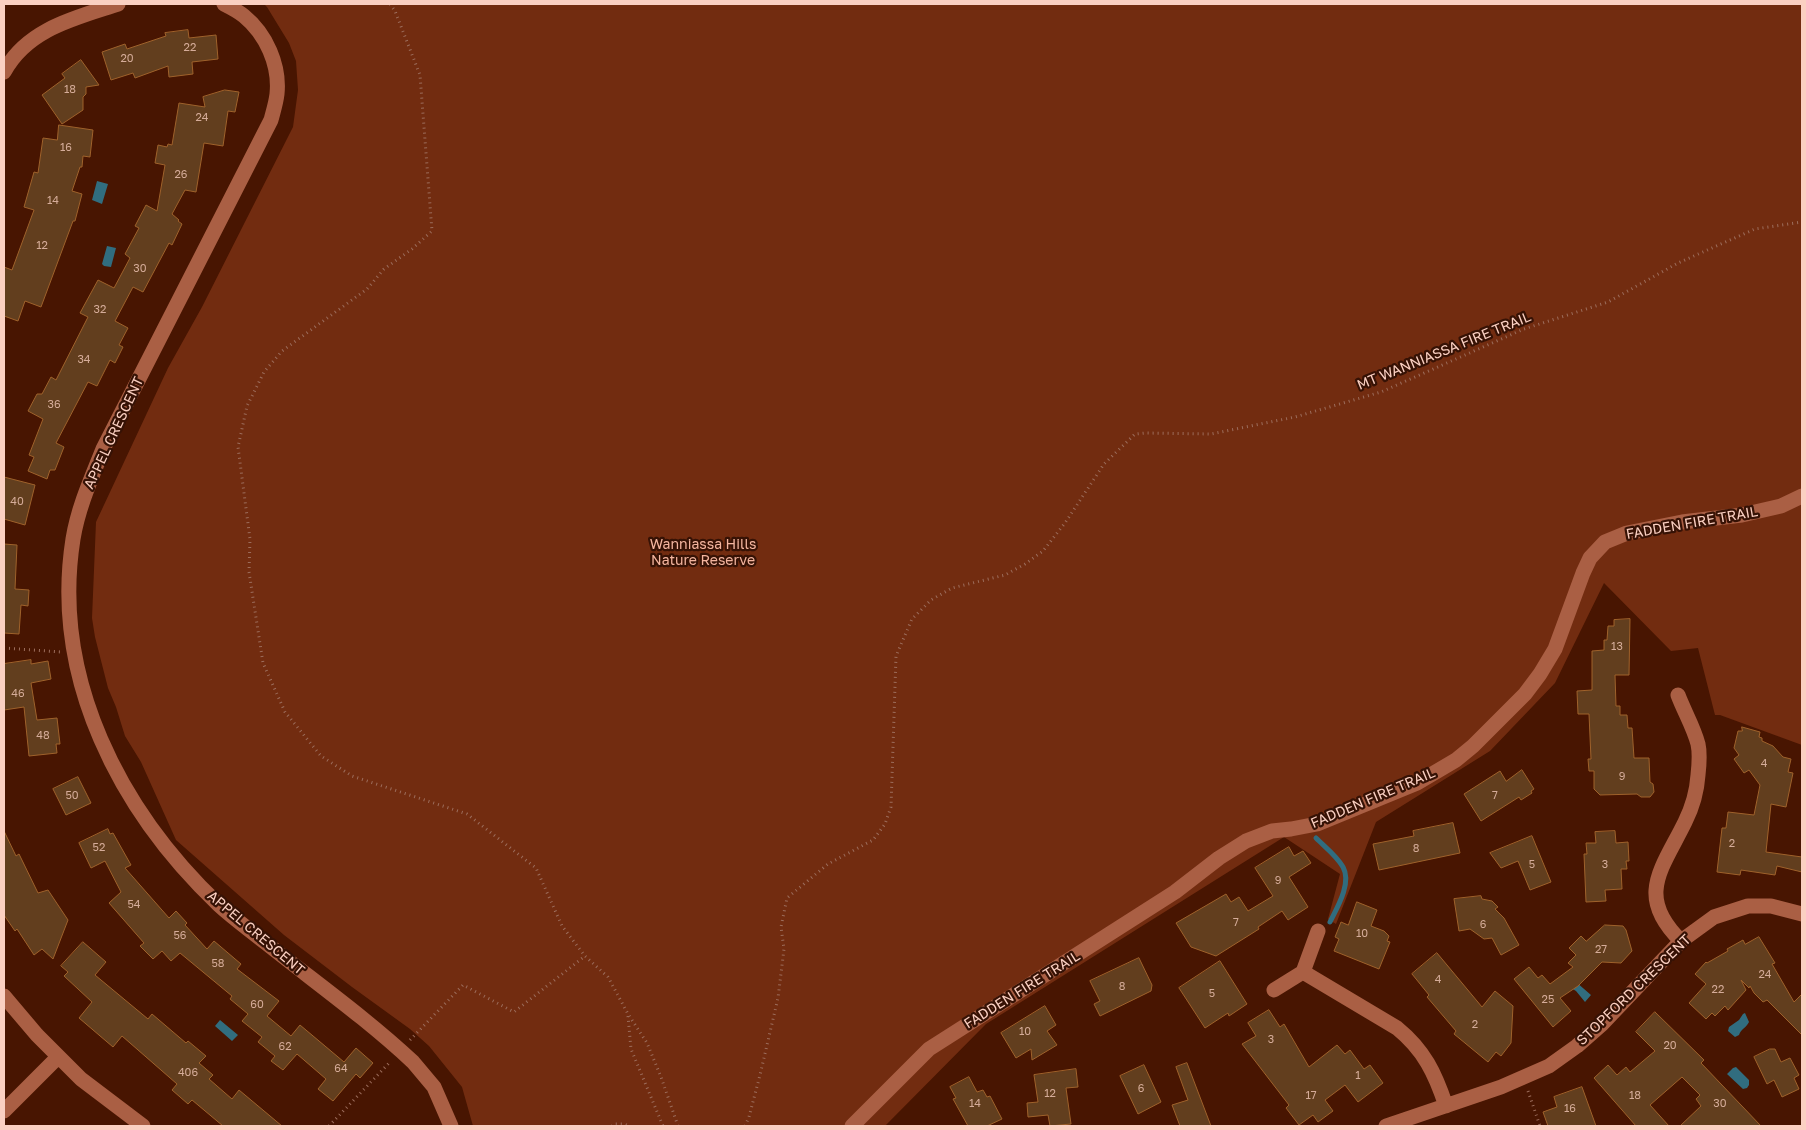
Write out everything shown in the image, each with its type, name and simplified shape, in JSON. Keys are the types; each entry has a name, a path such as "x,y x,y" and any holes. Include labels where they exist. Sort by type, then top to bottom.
{"street":[{"path":"4,72 8,63 36,35 60,23 118,4"},
{"name":"APPEL CRESCENT","path":"224,4 242,14 252,23 267,44 276,68 277,94 271,120 103,450 85,493 73,538 68,582 70,626 74,652 85,696 94,722 117,773 146,821 180,866 220,906 413,1062 434,1087 451,1126"},
{"name":"FADDEN FIRE TRAIL","path":"852,1126 929,1049 1176,892 1219,858 1246,841 1272,831 1291,830 1317,824 1417,783 1456,760 1508,712 1540,674 1555,649 1590,558 1605,542 1627,533 1682,522 1742,515 1780,506 1802,496"},
{"path":"1678,695 1698,745 1698,775 1686,821 1660,869 1656,900 1662,919 1681,941"},
{"name":"STOPFORD CRESCENT","path":"1386,1126 1501,1087 1549,1066 1577,1046 1602,1024 1681,941 1714,917 1748,906 1771,906 1802,914"},
{"path":"1274,990 1303,972 1318,931"},
{"path":"1303,972 1409,1037 1427,1060 1446,1106"},
{"path":"4,996 58,1057 81,1079 143,1126"},
{"path":"4,1111 58,1057"}],"path":[{"path":"390,4 395,11 420,75 432,231 412,249 384,268 366,289 282,351 264,372 247,406 238,447 250,539 249,572 263,663 285,712 322,756 352,776 467,814 536,868 562,926 585,956 608,977 628,1014 647,1043 662,1077 678,1126"},
{"name":"MT WANNIASSA FIRE TRAIL","path":"744,1126 749,1117 778,998 784,949 781,927 787,898 828,864 873,840 885,824 892,807 896,656 912,619 931,600 952,588 1005,575 1043,551 1066,523 1104,464 1135,434 1211,434 1295,417 1381,392 1524,329 1608,302 1678,263 1755,229 1802,222"},
{"path":"4,648 74,652"},
{"path":"329,1126 463,986 514,1012 585,956"},
{"path":"628,1014 631,1049 663,1126"},
{"path":"1519,1079 1527,1088 1540,1126"},
{"path":"612,1126 613,1124 628,1126"}],"green space":[{"name":"Wanniassa Hills Nature Reserve","path":"264,4 1802,4 1802,745 1720,715 1715,715 1698,648 1671,651 1604,583 1555,683 1490,751 1376,822 1336,924 1328,919 1340,874 1284,837 986,1024 885,1126 473,1126 462,1087 429,1046 410,1029 284,935 176,840 141,762 125,736 108,688 95,637 92,618 96,522 168,368 202,307 293,127 298,90 296,61 289,43"}],"water":[{"path":"97,181 108,184 102,204 92,200"},
{"path":"107,246 116,248 111,267 102,264"},
{"path":"1576,982 1591,995 1585,1002 1571,988"},
{"path":"1745,1013 1749,1022 1739,1035 1735,1037 1728,1031 1729,1027"},
{"path":"220,1020 238,1035 232,1041 215,1026"},
{"path":"1736,1067 1749,1080 1747,1088 1743,1089 1727,1074"}],"building":[{"path":"188,30 189,38 216,35 218,59 192,62 193,74 169,77 168,66 135,78 133,73 111,80 102,52 125,44 127,49 166,36 165,33"},
{"path":"81,60 99,85 86,87 86,94 83,97 83,110 62,124 42,95 65,78 62,74"},
{"path":"225,90 239,92 235,112 228,111 223,146 204,143 196,192 185,190 172,214 182,224 172,245 169,243 143,292 133,287 115,321 128,328 119,345 123,347 115,363 110,360 97,386 88,382 56,443 64,447 55,470 50,470 47,479 28,471 34,457 29,455 43,419 28,411 37,394 42,394 51,377 56,380 88,317 80,313 98,280 114,288 130,258 125,254 139,228 135,226 146,205 157,211 165,165 155,163 158,145 167,147 168,144 172,145 179,103 205,107 203,97"},
{"path":"59,125 93,130 90,157 83,156 82,167 80,167 72,191 82,194 75,221 73,221 41,307 25,301 18,321 4,316 4,267 12,270 34,210 24,207 34,172 38,173 43,138 57,140"},
{"path":"4,477 35,485 25,525 4,519"},
{"path":"4,544 17,545 15,589 29,590 28,606 21,605 19,634 4,633"},
{"path":"1630,619 1629,675 1615,675 1616,706 1620,706 1620,715 1627,715 1628,728 1632,728 1634,758 1649,758 1650,782 1653,784 1654,792 1650,797 1641,797 1637,794 1600,795 1594,789 1594,771 1589,771 1588,759 1591,759 1589,714 1578,714 1577,691 1592,690 1592,651 1604,650 1604,640 1607,640 1608,626 1614,626 1614,620"},
{"path":"31,660 31,664 48,661 51,679 31,683 37,720 57,718 60,744 56,744 57,753 29,756 24,707 4,710 4,664"},
{"path":"1742,727 1760,732 1759,737 1762,738 1762,741 1773,746 1783,757 1791,759 1788,772 1793,773 1786,807 1771,804 1766,852 1802,857 1802,872 1777,866 1775,875 1741,870 1740,875 1717,872 1722,828 1726,828 1728,812 1754,815 1760,785 1749,770 1744,773 1734,759 1739,755 1734,748 1738,731 1742,731"},
{"path":"1522,770 1534,789 1531,791 1532,793 1521,800 1519,797 1481,821 1464,794 1500,771 1506,781"},
{"path":"78,777 91,803 66,815 53,789"},
{"path":"1453,823 1460,853 1379,870 1373,844 1414,836 1413,831"},
{"path":"108,829 110,834 113,833 131,865 125,868 169,918 176,911 187,923 185,925 207,949 214,941 241,964 237,969 279,1001 267,1016 291,1036 300,1025 344,1062 356,1048 373,1063 360,1078 356,1074 333,1101 318,1089 326,1079 297,1054 283,1070 271,1061 275,1056 258,1042 262,1037 242,1021 248,1014 230,999 232,996 180,953 171,961 162,951 153,959 140,946 144,943 109,903 121,892 105,861 91,868 79,843"},
{"path":"4,831 16,856 19,854 38,893 48,890 68,920 53,959 42,949 34,955 17,929 15,931 4,915"},
{"path":"1615,831 1616,843 1628,842 1629,861 1626,861 1627,869 1621,869 1622,889 1605,890 1606,901 1586,902 1584,854 1587,854 1586,843 1596,843 1595,832"},
{"path":"1532,836 1551,882 1530,890 1518,861 1501,868 1490,853"},
{"path":"1289,847 1294,856 1303,851 1311,863 1289,877 1308,907 1288,920 1282,911 1258,927 1259,929 1216,956 1191,947 1176,923 1226,894 1231,902 1239,897 1248,911 1273,896 1255,868"},
{"path":"1481,896 1482,899 1492,901 1498,907 1495,909 1504,918 1519,945 1501,955 1492,938 1484,939 1470,929 1459,931 1454,899"},
{"path":"1357,902 1377,910 1371,926 1384,931 1389,936 1387,941 1390,942 1379,969 1334,951 1339,939 1335,937 1341,922 1348,925"},
{"path":"1605,925 1623,926 1632,951 1621,963 1602,962 1578,986 1560,998 1571,1011 1553,1027 1514,979 1529,967 1538,978 1542,975 1550,984 1573,967 1568,963 1576,955 1569,948 1581,936 1586,941"},
{"path":"1759,937 1775,963 1772,964 1794,1002 1802,994 1802,1035 1767,1000 1763,1002 1750,986 1749,988 1741,980 1746,990 1728,1010 1725,1006 1715,1016 1712,1013 1706,1019 1689,1003 1706,984 1695,974 1706,962 1728,951 1727,949 1743,940 1745,944"},
{"path":"83,942 106,962 95,975 148,1019 152,1014 186,1043 188,1041 206,1056 199,1063 213,1075 209,1079 232,1099 239,1090 282,1126 223,1126 192,1100 188,1104 172,1090 177,1084 122,1036 113,1047 79,1018 92,1002 64,976 68,972 61,966"},
{"path":"1437,953 1482,1007 1495,991 1513,1006 1511,1043 1501,1056 1496,1052 1488,1062 1454,1034 1456,1031 1427,997 1429,995 1412,974"},
{"path":"1139,958 1152,985 1151,991 1100,1016 1094,1004 1100,1001 1090,981"},
{"path":"1220,961 1247,1004 1229,1016 1228,1013 1205,1028 1179,988"},
{"path":"1045,1006 1056,1025 1047,1031 1057,1045 1032,1060 1031,1049 1016,1058 1001,1033"},
{"path":"1269,1010 1280,1027 1284,1024 1309,1067 1337,1045 1345,1054 1350,1050 1364,1069 1370,1065 1383,1083 1358,1102 1345,1085 1325,1100 1333,1111 1318,1122 1313,1115 1299,1125 1286,1108 1289,1105 1242,1044 1256,1036 1248,1023"},
{"path":"1655,1012 1704,1060 1701,1063 1761,1126 1680,1126 1701,1106 1696,1099 1700,1095 1682,1077 1650,1105 1669,1126 1636,1126 1594,1078 1608,1065 1617,1075 1626,1067 1630,1072 1655,1051 1636,1032"},
{"path":"1770,1049 1775,1049 1781,1062 1790,1058 1799,1075 1794,1078 1799,1089 1782,1097 1774,1080 1767,1084 1754,1057"},
{"path":"1187,1063 1211,1126 1180,1126 1172,1105 1188,1100 1176,1067"},
{"path":"1144,1065 1161,1102 1138,1114 1120,1076"},
{"path":"1076,1069 1078,1087 1066,1088 1071,1124 1050,1126 1048,1115 1028,1117 1027,1103 1038,1102 1034,1075"},
{"path":"969,1077 977,1092 983,1090 987,1097 990,1096 1002,1119 987,1126 968,1126 953,1099 956,1098 950,1087"},
{"path":"1582,1087 1596,1126 1548,1126 1543,1112 1557,1107 1554,1097"}],"waterway":[{"path":"1316,838 1338,859 1345,873 1345,888 1330,922"}]}
